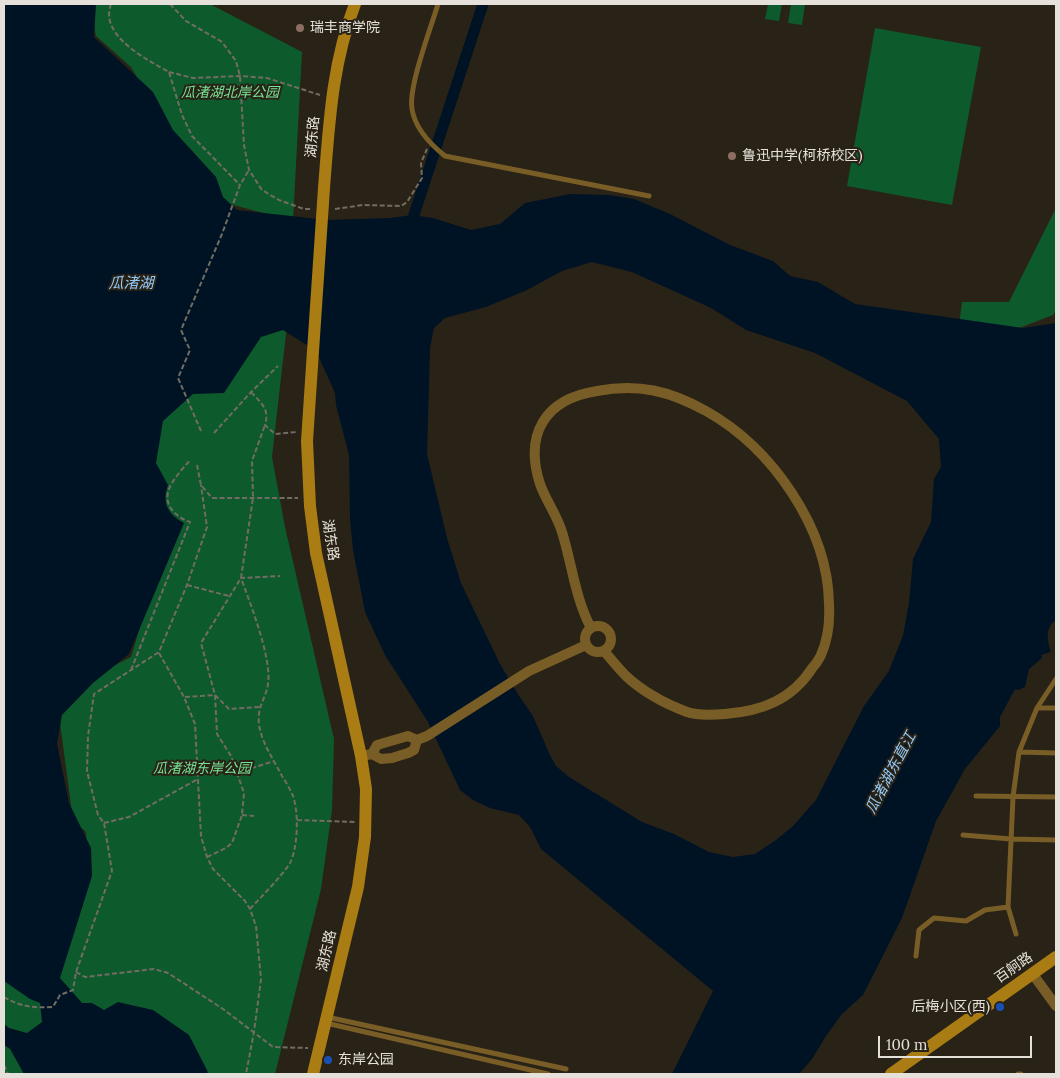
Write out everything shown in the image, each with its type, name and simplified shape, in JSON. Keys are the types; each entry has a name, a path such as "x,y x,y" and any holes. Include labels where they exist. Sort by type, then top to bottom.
{"street":[{"name":"湖东路","path":"313,1074 358,888 365,822 367,755 316,553 310,498 308,430 331,98 339,55 355,4"},
{"path":"590,628 580,603 561,530 539,479 536,442 540,426 554,407 590,392 632,387 655,390 708,412 742,437 774,468 806,514 819,547 829,585 830,624 821,655 805,680 787,696 762,708 745,712 713,715 689,713 658,699 626,676 604,651"},
{"path":"603,626 609,632 610,644 604,651 595,652 586,645 585,634 590,628 603,626"},
{"path":"422,738 408,736 376,745 367,755 381,759 392,758 414,750 422,738 528,672 586,645"},
{"name":"百舸路","path":"891,1074 1056,957"},
{"path":"1032,973 1056,1006"}],"lane":[{"path":"438,4 413,86 412,109 417,125 430,144 445,156 650,196"},
{"path":"1016,934 1008,907 1013,797 1019,752 1037,708 1056,679"},
{"path":"1037,708 1056,708"},
{"path":"1019,752 1056,753"},
{"path":"976,796 1056,797"},
{"path":"963,835 1056,840"},
{"path":"916,956 919,930 934,918 966,921 985,910 1008,907"},
{"path":"326,1020 566,1069"},
{"path":"326,1020 548,1074"}],"path":[{"path":"111,4 109,16 115,32 140,57 169,72 193,78 240,76 267,78 331,98"},
{"path":"170,4 186,22 222,42 236,61 240,76 244,145 249,170 262,190 279,200 304,209 314,209"},
{"path":"169,72 182,115 192,136 240,185"},
{"path":"334,209 363,205 402,206 408,202 422,178 421,163 430,144"},
{"path":"201,431 178,378 190,350 181,330 219,243 240,185 249,170"},
{"path":"214,433 250,392 278,366"},
{"path":"207,857 232,843 242,816 244,793 231,756 217,734 215,694 201,643 241,578 254,498 252,461 268,417 265,408 250,392"},
{"path":"265,425 275,434 308,430"},
{"path":"130,671 190,522 185,521 172,509 168,504 167,495 170,484 190,460"},
{"path":"4,998 29,1008 54,1007 60,995 73,990 76,972 112,871 104,824 98,815 87,771 88,736 94,694 159,652 188,585 207,527 197,465"},
{"path":"201,485 212,498 310,498"},
{"path":"241,578 280,576"},
{"path":"241,578 268,666 268,685 260,707 262,735 293,796 297,820 294,852 289,863 250,909"},
{"path":"188,585 230,596"},
{"path":"159,652 184,697 195,724 200,836 207,857 214,869 246,902 256,926 261,979 246,1074"},
{"path":"215,694 228,709 260,707"},
{"path":"184,697 215,694"},
{"path":"237,773 274,761"},
{"path":"104,824 128,817 198,779"},
{"path":"242,816 254,816"},
{"path":"297,820 365,822"},
{"path":"76,972 85,977 154,969 168,973 182,981 273,1047 320,1048"},
{"path":"4,1065 8,1074"}],"green space":[{"name":"瓜渚湖北岸公园","path":"90,4 210,4 302,52 293,221 215,200 162,119 131,67 96,36"},
{"path":"768,4 782,4 779,21 765,19"},
{"path":"791,4 805,4 802,25 788,23"},
{"path":"875,28 981,47 952,205 847,186"},
{"path":"1056,208 1056,310 1053,315 1014,330 959,326 962,302 1009,302"},
{"name":"瓜渚湖东岸公园","path":"287,325 272,457 285,527 334,739 332,810 321,889 275,1074 4,1074 4,979 87,867 86,832 73,820 58,708 68,689 131,657 172,521 155,506 153,416 255,329"}],"water":[{"path":"4,4 96,4 94,37 153,92 173,130 216,177 223,197 237,210 327,220 390,218 412,215 433,218 471,230 500,224 525,203 570,194 609,195 634,199 670,214 730,245 773,261 790,276 818,282 855,304 1023,328 1056,323 1056,620 1052,623 1049,630 1048,639 1051,652 1041,655 1042,658 1029,669 1025,687 1018,690 1015,689 1000,717 1000,726 965,769 936,821 902,918 863,995 842,1014 812,1059 799,1074 672,1074 713,991 541,849 530,827 519,815 490,808 473,800 460,790 428,722 385,655 365,612 353,550 350,519 349,455 336,405 335,393 316,351 283,330 261,337 224,393 193,394 163,421 156,463 168,485 166,491 167,507 173,516 184,523 129,654 93,683 62,715 57,744 69,803 91,848 92,876 60,978 82,1003 92,1003 104,1010 118,1002 153,1010 189,1035 208,1074 24,1074 10,1049 4,1045 4,1024 9,1028 27,1033 42,1022 40,1003 30,999 4,981","holes":["592,262 632,272 711,308 746,330 815,353 907,401 939,439 941,467 934,479 931,522 913,559 909,603 903,635 889,671 864,706 816,800 793,826 755,854 733,857 709,852 674,834 642,822 569,777 556,766 533,716 500,664 461,583 447,538 427,454 430,348 434,328 445,318 486,307 527,290 562,271"]}],"waterway":[{"path":"409,230 483,4"}],"place":[{"name":"瑞丰商学院","path":"300,28"},
{"name":"鲁迅中学(柯桥校区)","path":"732,156"},
{"name":"后梅小区(西)","path":"1000,1007"},
{"name":"东岸公园","path":"328,1060"}],"water label":[{"name":"瓜渚湖","path":"131,284"},
{"name":"瓜渚湖东直江","path":"891,773"}]}
